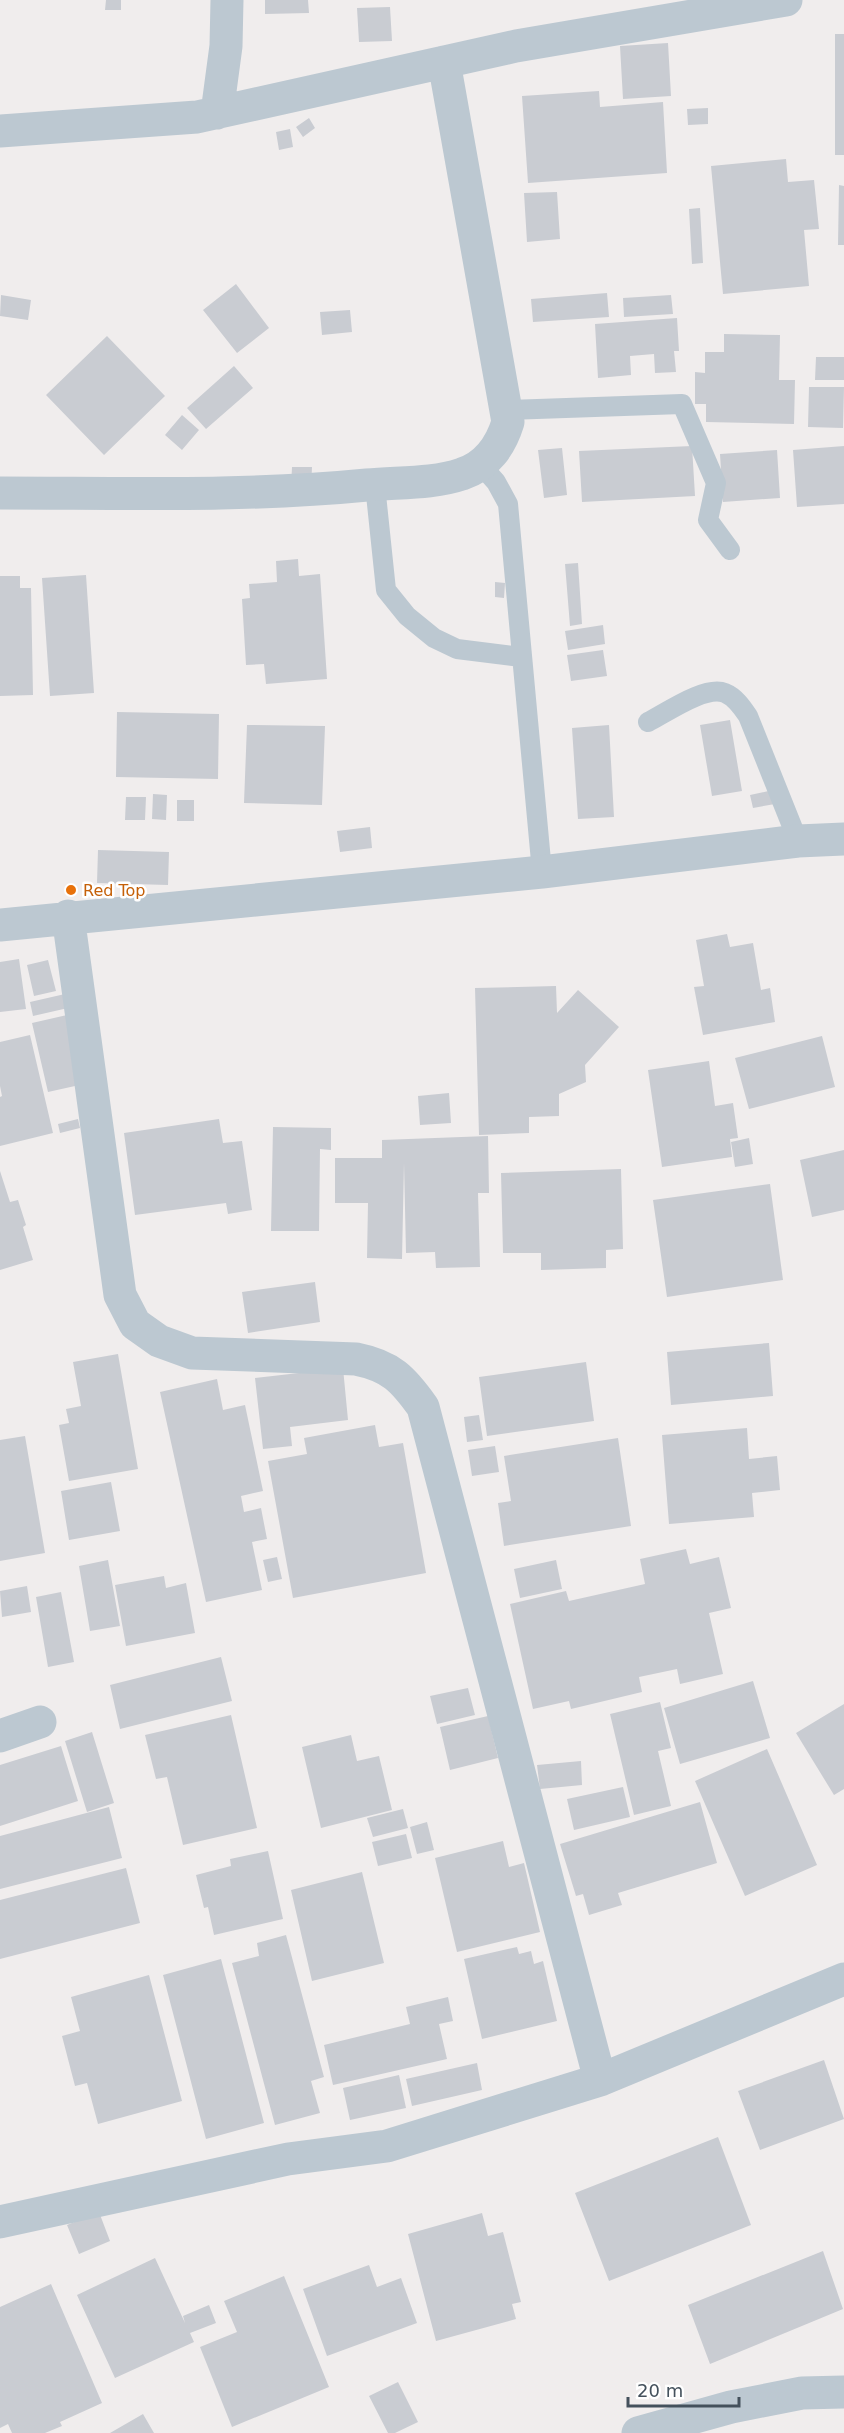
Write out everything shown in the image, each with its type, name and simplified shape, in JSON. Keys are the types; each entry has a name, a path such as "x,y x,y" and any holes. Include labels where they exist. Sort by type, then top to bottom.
{"street":[{"path":"217,113 226,46 227,0"},
{"path":"0,131 197,117 516,46 786,0"},
{"path":"0,493 297,492 464,474 489,458 502,441 508,422 444,62"},
{"path":"0,925 69,916 542,872 798,841 844,839"},
{"path":"69,916 120,1295 135,1324 159,1341 192,1353 356,1359 374,1363 401,1378 423,1407 600,2080"},
{"path":"0,1736 40,1722"},
{"path":"0,2222 288,2159 387,2146 600,2080 844,1979"},
{"path":"638,2433 731,2407 801,2393 844,2392"}],"lane":[{"path":"505,410 682,404 716,483 708,520 730,550"},
{"path":"480,464 496,482 507,504 542,872"},
{"path":"375,485 386,590 406,616 434,638 457,649 522,657"},
{"path":"648,722 706,692 724,692 738,702 748,716 798,841"}],"building":[{"path":"106,0 121,0 121,10 105,10"},
{"path":"265,0 308,0 309,13 265,14"},
{"path":"390,7 392,41 359,42 357,8"},
{"path":"835,34 844,34 844,155 835,155"},
{"path":"668,43 671,96 623,99 620,46"},
{"path":"599,91 600,107 663,102 667,173 528,183 522,96"},
{"path":"708,108 708,124 688,125 687,109"},
{"path":"309,118 315,128 303,137 296,127"},
{"path":"290,129 293,147 279,150 276,132"},
{"path":"786,159 788,182 814,180 819,229 804,230 809,286 723,294 711,166"},
{"path":"839,185 844,186 844,245 838,245"},
{"path":"557,192 560,239 527,242 524,193"},
{"path":"700,208 703,263 692,264 689,209"},
{"path":"236,284 269,328 237,353 203,310"},
{"path":"607,293 609,317 533,322 531,299"},
{"path":"1,295 31,300 28,320 0,316"},
{"path":"671,295 673,314 624,317 623,298"},
{"path":"350,310 352,332 322,335 320,312"},
{"path":"677,318 679,351 674,351 676,372 655,373 654,354 630,356 631,375 598,378 595,324"},
{"path":"724,334 780,335 779,380 795,380 794,424 706,422 706,404 695,404 695,372 705,373 705,352 724,352"},
{"path":"107,336 165,396 104,455 46,395"},
{"path":"816,357 844,357 844,380 815,380"},
{"path":"234,366 253,388 206,429 187,408"},
{"path":"809,387 844,387 843,428 808,427"},
{"path":"182,415 199,430 182,450 165,435"},
{"path":"692,446 695,496 582,502 579,451"},
{"path":"844,446 844,504 797,507 793,450"},
{"path":"562,448 567,495 544,498 538,450"},
{"path":"777,450 780,498 723,502 720,454"},
{"path":"292,467 312,467 311,488 291,488"},
{"path":"298,559 299,576 320,574 327,679 266,684 264,664 246,665 242,599 250,598 249,584 277,582 276,561"},
{"path":"578,563 582,624 570,626 565,564"},
{"path":"86,575 94,693 50,696 42,578"},
{"path":"0,576 20,576 20,588 31,588 33,695 0,696"},
{"path":"495,582 505,583 504,598 495,597"},
{"path":"603,625 605,644 568,650 565,631"},
{"path":"603,650 607,676 571,681 567,655"},
{"path":"117,712 219,714 218,779 116,777"},
{"path":"730,720 742,791 712,796 700,725"},
{"path":"247,725 325,726 322,805 244,803"},
{"path":"609,725 614,817 578,819 572,728"},
{"path":"773,790 775,804 753,808 750,795"},
{"path":"153,794 167,795 166,820 152,819"},
{"path":"126,797 146,797 145,820 125,820"},
{"path":"177,800 194,800 194,821 177,821"},
{"path":"370,827 372,848 340,852 337,831"},
{"path":"98,850 169,852 168,885 97,883"},
{"path":"727,934 730,947 753,943 761,990 770,988 775,1022 703,1035 694,987 704,986 696,940"},
{"path":"19,959 26,1009 0,1012 0,962"},
{"path":"48,960 56,991 34,996 27,965"},
{"path":"556,986 557,1013 578,990 619,1027 585,1065 586,1082 559,1094 559,1116 529,1117 529,1133 479,1135 475,988"},
{"path":"65,994 68,1008 33,1016 30,1002"},
{"path":"67,1015 84,1084 48,1092 32,1023"},
{"path":"30,1035 53,1133 0,1146 0,1097 2,1096 0,1042"},
{"path":"822,1036 835,1087 749,1109 735,1058"},
{"path":"709,1061 715,1106 733,1103 738,1138 730,1139 732,1157 662,1167 648,1070"},
{"path":"449,1093 451,1123 420,1125 418,1096"},
{"path":"78,1119 80,1128 60,1133 58,1124"},
{"path":"219,1119 223,1143 242,1141 252,1210 228,1214 226,1203 135,1215 124,1133"},
{"path":"273,1127 331,1128 331,1150 320,1149 319,1231 271,1231"},
{"path":"488,1136 489,1193 478,1193 480,1267 436,1268 435,1252 406,1253 404,1163 402,1259 367,1258 368,1203 335,1203 335,1158 382,1158 382,1140"},
{"path":"749,1138 753,1164 735,1167 731,1142"},
{"path":"844,1150 844,1210 812,1217 800,1160"},
{"path":"621,1169 623,1249 606,1250 606,1268 541,1270 541,1253 503,1253 501,1173"},
{"path":"0,1171 10,1202 18,1200 33,1260 0,1270"},
{"path":"770,1184 783,1280 667,1297 653,1200"},
{"path":"315,1282 320,1322 248,1333 242,1292"},
{"path":"769,1343 773,1396 671,1405 667,1352"},
{"path":"118,1354 138,1469 69,1481 59,1425 69,1423 66,1409 81,1406 73,1362"},
{"path":"586,1362 594,1421 487,1436 479,1377"},
{"path":"343,1368 348,1420 290,1427 292,1446 263,1449 255,1378"},
{"path":"217,1379 223,1410 245,1405 263,1491 241,1496 244,1512 261,1508 267,1539 252,1542 262,1590 206,1602 160,1392"},
{"path":"479,1415 483,1440 467,1442 464,1417"},
{"path":"375,1425 379,1447 403,1443 426,1573 293,1598 268,1461 307,1454 304,1438"},
{"path":"747,1428 749,1459 777,1456 780,1490 752,1493 754,1517 669,1524 662,1435"},
{"path":"25,1436 45,1553 0,1561 0,1440"},
{"path":"618,1438 631,1526 504,1546 498,1503 511,1501 504,1456"},
{"path":"495,1446 499,1472 472,1476 468,1450"},
{"path":"111,1482 120,1531 69,1540 61,1491"},
{"path":"686,1549 690,1564 719,1557 731,1608 709,1613 723,1674 680,1684 677,1669 639,1677 642,1692 571,1709 569,1701 533,1709 510,1604 566,1591 569,1601 645,1584 640,1559"},
{"path":"277,1557 282,1579 268,1582 263,1560"},
{"path":"108,1560 120,1626 90,1631 79,1566"},
{"path":"556,1560 562,1589 520,1598 514,1569"},
{"path":"164,1576 166,1588 186,1583 195,1633 126,1646 115,1585"},
{"path":"27,1586 31,1612 2,1617 0,1591"},
{"path":"61,1592 74,1662 48,1667 36,1597"},
{"path":"221,1657 232,1701 120,1729 110,1685"},
{"path":"753,1681 770,1738 680,1764 664,1708"},
{"path":"468,1688 475,1715 437,1724 430,1696"},
{"path":"660,1702 671,1748 658,1751 671,1806 634,1815 610,1714"},
{"path":"844,1704 844,1789 834,1795 796,1733"},
{"path":"231,1715 257,1828 183,1845 167,1777 156,1779 145,1735"},
{"path":"488,1716 498,1758 450,1770 440,1727"},
{"path":"92,1732 114,1803 87,1812 65,1741"},
{"path":"351,1735 357,1761 379,1756 392,1810 321,1828 302,1747"},
{"path":"61,1746 78,1801 0,1826 0,1765"},
{"path":"767,1749 817,1865 745,1896 695,1781"},
{"path":"581,1761 582,1785 540,1789 537,1765"},
{"path":"623,1787 630,1817 574,1830 567,1799"},
{"path":"700,1802 717,1863 618,1893 622,1905 589,1915 583,1894 576,1896 560,1844"},
{"path":"109,1807 122,1858 0,1889 0,1836"},
{"path":"403,1809 408,1828 373,1837 367,1818"},
{"path":"427,1822 434,1850 417,1854 410,1827"},
{"path":"406,1834 412,1858 378,1866 372,1842"},
{"path":"503,1841 509,1867 524,1863 540,1932 457,1952 435,1858"},
{"path":"268,1851 283,1919 214,1935 208,1907 204,1908 196,1875 231,1866 230,1859"},
{"path":"126,1868 140,1923 0,1959 0,1900"},
{"path":"362,1872 384,1963 312,1981 291,1890"},
{"path":"286,1935 324,2077 311,2081 320,2113 275,2125 232,1963 259,1956 257,1943"},
{"path":"517,1947 519,1954 531,1951 534,1964 543,1961 557,2021 482,2039 464,1959"},
{"path":"221,1959 264,2123 206,2139 163,1975"},
{"path":"149,1975 182,2101 98,2124 87,2083 75,2086 62,2036 80,2031 71,1997"},
{"path":"448,1997 453,2021 439,2024 447,2059 333,2085 324,2045 410,2024 406,2007"},
{"path":"824,2060 844,2119 760,2150 738,2091"},
{"path":"477,2063 482,2090 412,2106 406,2079"},
{"path":"399,2075 406,2108 350,2120 343,2088"},
{"path":"718,2137 751,2225 609,2281 575,2193"},
{"path":"99,2212 110,2241 79,2254 67,2225"},
{"path":"482,2213 488,2236 503,2232 521,2302 512,2304 516,2319 436,2341 408,2234"},
{"path":"823,2251 843,2309 710,2364 688,2305"},
{"path":"155,2258 185,2323 183,2316 209,2305 216,2323 190,2333 194,2342 115,2378 77,2295"},
{"path":"369,2265 377,2287 401,2278 417,2323 327,2356 303,2289"},
{"path":"284,2276 329,2387 232,2427 200,2347 237,2332 224,2301"},
{"path":"51,2284 102,2403 60,2422 62,2426 45,2433 12,2433 8,2424 0,2428 0,2307"},
{"path":"398,2382 418,2422 395,2433 388,2433 369,2396"},
{"path":"143,2414 154,2433 110,2433"}],"place":[{"name":"Red Top","path":"71,890"}]}
